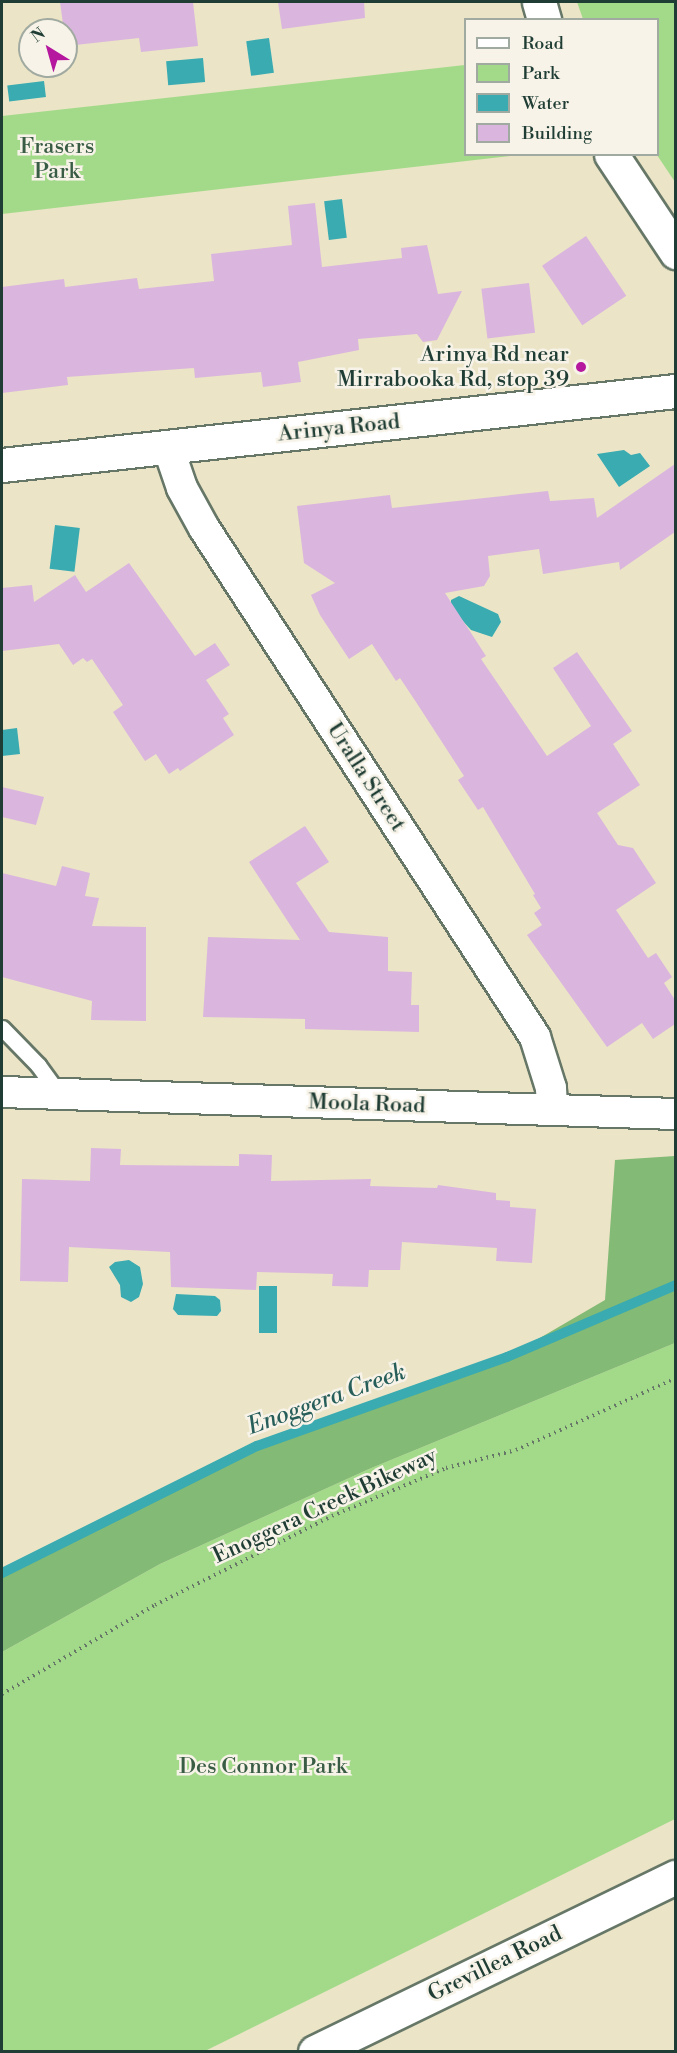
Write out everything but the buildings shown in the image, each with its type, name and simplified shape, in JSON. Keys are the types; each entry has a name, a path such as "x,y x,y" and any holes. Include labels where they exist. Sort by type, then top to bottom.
{"street":[{"path":"539,2 543,18"},
{"path":"612,156 675,252"},
{"name":"Arinya Road","path":"2,465 675,391"},
{"name":"Uralla Street","path":"168,447 182,488 204,528 535,1037 551,1088 552,1110"},
{"name":"Moola Road","path":"2,1092 675,1114"},
{"name":"Grevillea Road","path":"315,2052 675,1877"}],"lane":[{"path":"2,1028 38,1065 59,1094"}],"path":[{"name":"Enoggera Creek Bikeway","path":"2,1694 155,1605 332,1516 446,1468 516,1450 675,1378"}],"green space":[{"path":"577,2 675,2 675,182 658,156 659,18 583,18"},
{"name":"Frasers Park","path":"464,65 464,156 510,156 2,214 2,116"},
{"path":"675,1156 675,1343 369,1469 160,1564 2,1652 2,1573 257,1446 507,1357 605,1300 615,1160"},
{"name":"Des Connor Park","path":"675,1343 675,1819 205,2051 2,2051 2,1652 160,1564 369,1469"}],"water":[{"path":"269,38 274,73 251,76 246,41"},
{"path":"203,58 205,82 168,85 166,61"},
{"path":"44,81 46,97 9,101 7,86"},
{"path":"342,199 347,238 329,240 324,201"},
{"path":"624,450 631,455 640,453 650,466 619,487 597,454"},
{"path":"55,525 80,528 74,572 50,569"},
{"path":"459,596 498,614 501,622 492,637 471,630 451,608 451,600"},
{"path":"17,728 20,754 2,756 2,730"},
{"path":"129,1260 140,1267 143,1284 139,1297 131,1302 121,1297 120,1285 109,1267 115,1262"},
{"path":"259,1286 277,1286 277,1333 259,1333"},
{"path":"176,1294 215,1296 220,1300 221,1311 217,1316 178,1315 173,1309"}],"waterway":[{"name":"Enoggera Creek","path":"2,1573 257,1446 507,1357 676,1285"}],"place":[{"name":"Arinya Rd near Mirrabooka Rd, stop 39","path":"581,367"}]}
